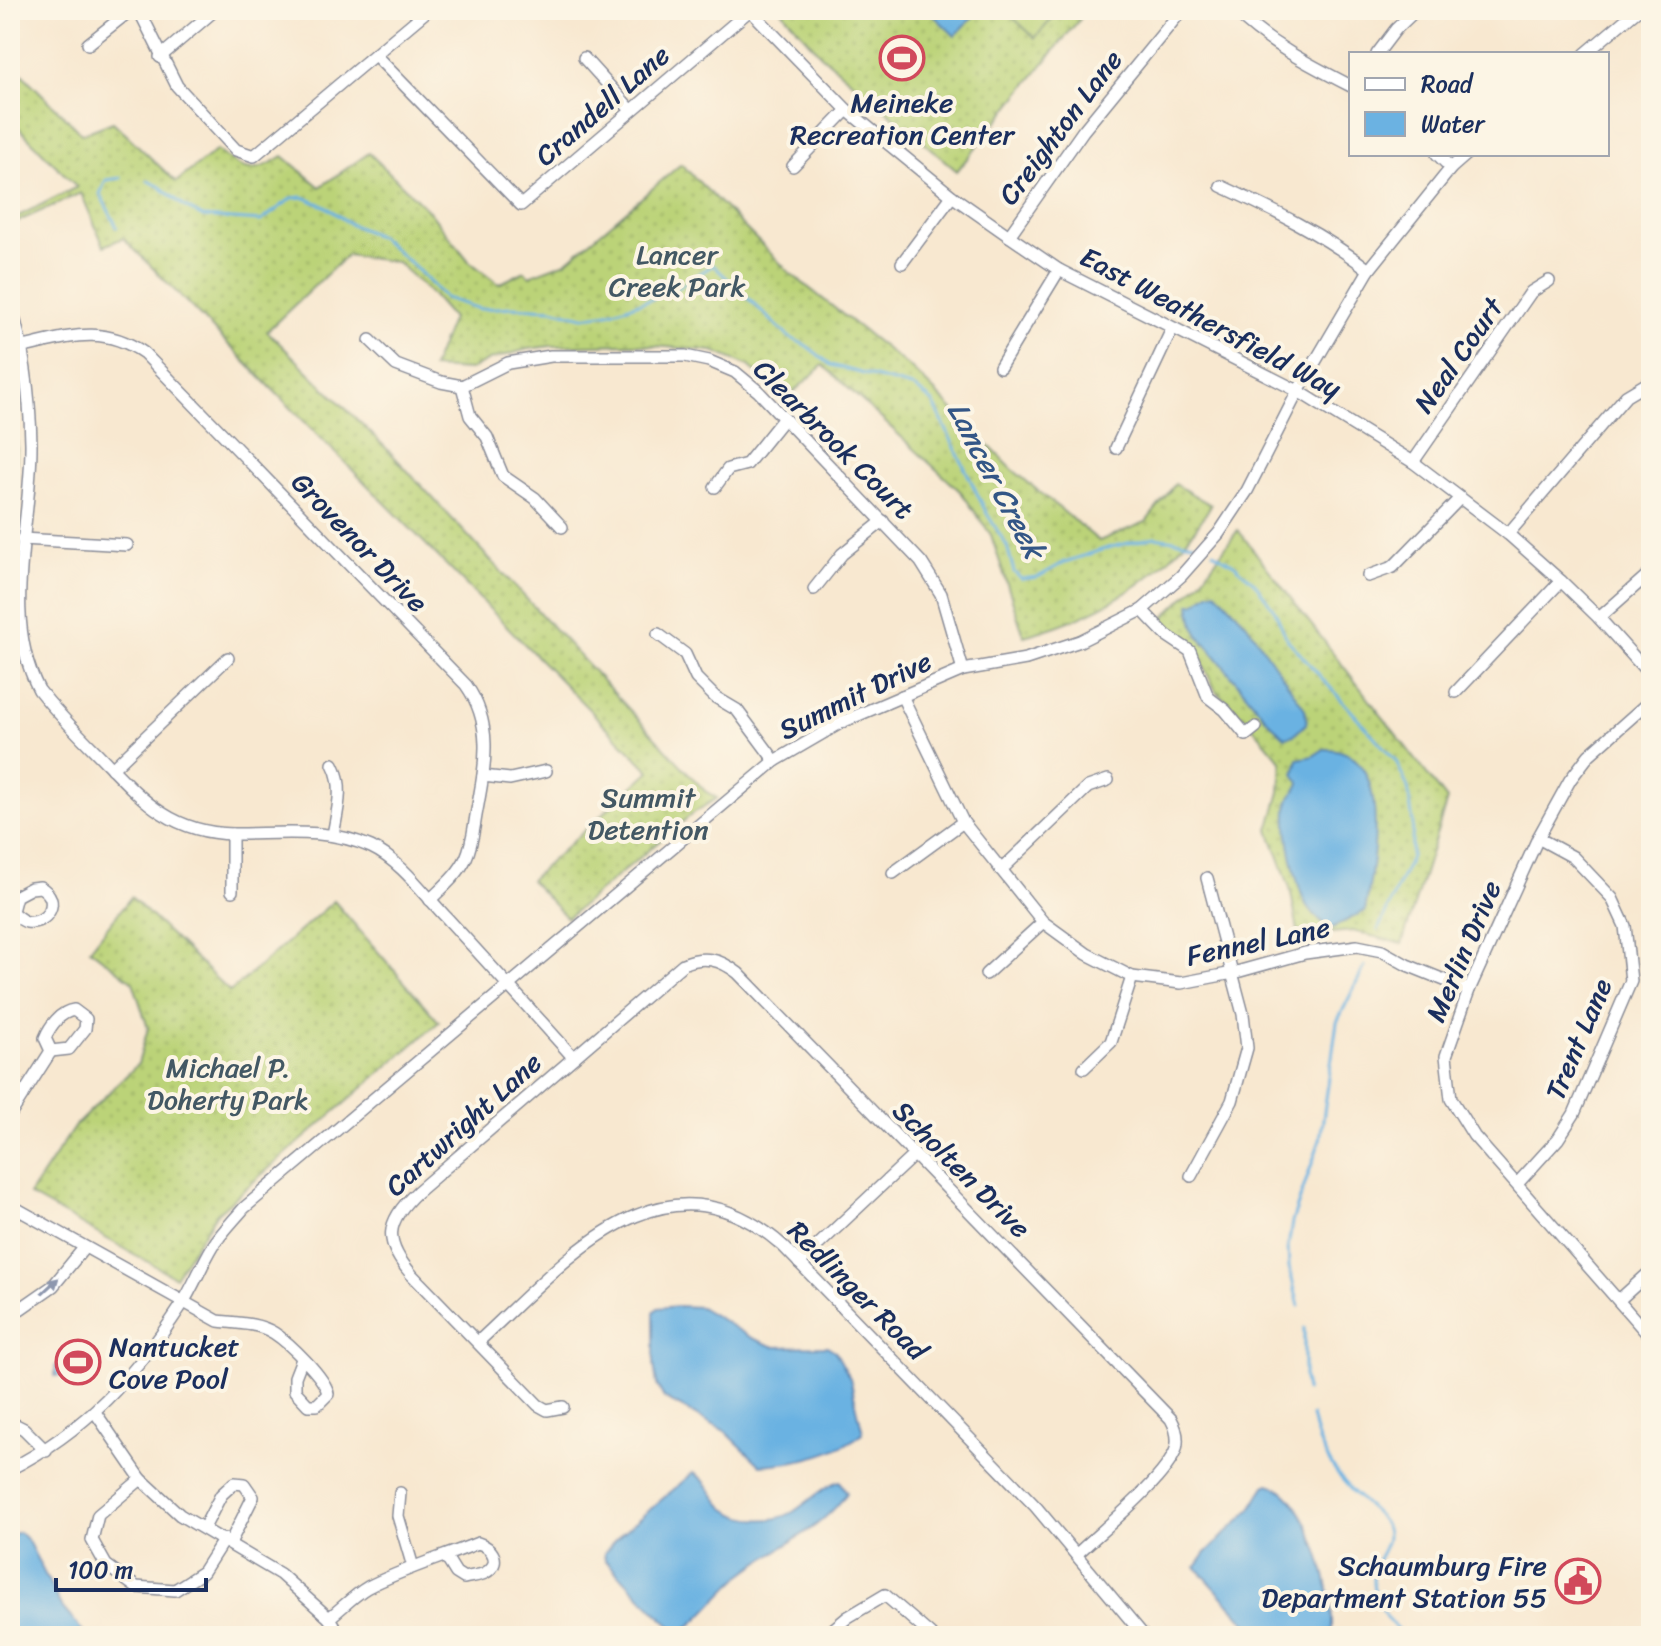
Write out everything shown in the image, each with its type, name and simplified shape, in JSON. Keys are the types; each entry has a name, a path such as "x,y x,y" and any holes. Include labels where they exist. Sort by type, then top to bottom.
{"street":[{"path":"88,44 131,10"},
{"path":"139,10 177,86 236,150 254,156 428,10"},
{"path":"160,57 215,10"},
{"name":"Crandell Lane","path":"376,56 521,205 750,10"},
{"name":"East Weathersfield Way","path":"750,10 847,110 952,196 1009,236 1059,270 1298,391 1413,462 1508,534 1561,581 1651,676"},
{"name":"Creighton Lane","path":"1009,236 1083,131 1182,10"},
{"path":"1234,10 1302,61 1349,85"},
{"path":"1379,52 1416,10"},
{"path":"1587,52 1637,10"},
{"path":"584,58 631,110"},
{"path":"793,166 847,110"},
{"path":"1439,156 1451,168"},
{"name":"Summit Drive","path":"10,1469 46,1451 95,1412 140,1365 183,1302 214,1243 244,1208 775,761 842,722 963,670 1026,659 1080,641 1142,610 1181,576 1219,533 1247,491 1298,391 1369,270 1451,168 1465,156"},
{"path":"1221,186 1299,222 1338,245 1369,270"},
{"path":"902,263 952,196"},
{"path":"1000,367 1059,270"},
{"name":"Neal Court","path":"1413,462 1531,292 1549,281"},
{"path":"10,303 23,347 31,444 13,626 30,676 39,690 142,800 168,818 191,828 232,834 281,832 333,835 371,847 386,856 573,1057"},
{"path":"1116,448 1172,329"},
{"name":"Grovenor Drive","path":"23,347 98,334 125,342 158,366 466,685 486,727 483,776 467,856 452,878 430,900"},
{"path":"370,340 396,365 441,382 462,386 470,416 487,437 503,476 535,498 562,527"},
{"name":"Clearbrook Court","path":"462,386 508,363 551,356 685,356 709,361 735,372 758,391 921,562 941,594 963,670"},
{"path":"1508,534 1626,396 1646,384"},
{"path":"715,487 728,469 747,464 784,418"},
{"path":"1368,576 1393,567 1460,498"},
{"path":"814,589 842,554 883,521"},
{"path":"22,539 127,545"},
{"path":"1599,618 1651,572"},
{"path":"1456,692 1561,581"},
{"path":"1142,610 1166,635 1190,651 1208,697 1225,710 1246,735 1256,727"},
{"path":"658,634 685,654 696,678 715,697 737,710 775,761"},
{"path":"112,769 228,658"},
{"name":"Fennel Lane","path":"902,696 963,822 1043,922 1087,954 1132,977 1181,983 1233,973 1305,953 1357,946 1382,951 1407,965 1469,990"},
{"name":"Merlin Drive","path":"1651,700 1589,755 1570,780 1538,838 1469,990 1446,1056 1451,1099 1474,1136 1651,1338"},
{"path":"333,764 338,774 340,792 333,835"},
{"path":"483,776 510,779 546,771"},
{"path":"1001,870 1088,787 1108,780"},
{"path":"893,873 963,822"},
{"path":"232,834 232,891"},
{"name":"Trent Lane","path":"1517,1184 1558,1139 1574,1114 1631,981 1625,926 1612,898 1573,857 1538,838"},
{"path":"1191,1176 1232,1101 1247,1048 1243,1014 1207,878"},
{"path":"986,974 1043,922"},
{"name":"Scholten Drive","path":"573,1057 683,964 703,957 722,962 746,982 1033,1274 1175,1425 1177,1446 1160,1473 1077,1554"},
{"path":"1084,1068 1111,1042 1132,977"},
{"path":"10,1115 51,1051"},
{"name":"Cartwright Lane","path":"563,1407 547,1410 538,1405 399,1260 391,1243 397,1214 411,1198 573,1057"},
{"path":"799,1263 914,1155"},
{"path":"10,1205 218,1321 247,1323 274,1333 302,1359"},
{"name":"Redlinger Road","path":"478,1342 603,1232 628,1217 656,1208 684,1205 710,1207 740,1216 763,1229 799,1263 1004,1472 1144,1636"},
{"path":"10,1316 53,1286 84,1248"},
{"path":"1619,1300 1651,1271"},
{"path":"95,1412 141,1479 180,1515 280,1574 329,1618 340,1636"},
{"path":"10,1422 24,1429 46,1451"},
{"path":"141,1479 98,1515 92,1540 106,1565 136,1587 175,1590 203,1572 227,1541 253,1497 244,1484 234,1483 221,1495 204,1528"},
{"path":"400,1493 398,1516 413,1567"},
{"path":"329,1618 366,1589 413,1567 446,1557"},
{"path":"825,1636 848,1617 885,1595 932,1636"}],"green space":[{"path":"781,10 1087,10 957,171 821,55"},
{"path":"1005,10 1060,10 1035,38"},
{"name":"Lancer Creek Park","path":"10,62 82,134 113,122 176,182 217,150 234,163 249,169 264,166 283,156 320,187 369,153 428,210 469,261 499,284 525,271 529,276 566,262 681,164 790,273 913,370 1013,470 1099,541 1146,522 1175,484 1211,505 1175,552 1131,589 1080,617 1024,636 991,535 961,492 823,365 786,399 749,366 713,351 632,344 551,346 489,360 470,370 432,368 452,318 397,262 347,255 267,331 390,452 705,791 717,798 692,814 567,918 530,880 650,771 123,238 104,246 81,193 10,225 10,220 77,187 10,119"},
{"path":"10,375 17,447 11,552 10,551"},
{"path":"1238,530 1447,800 1402,944 1353,931 1299,936 1290,888 1269,830 1280,792 1282,762 1246,719 1216,691 1194,647 1162,619 1200,582"},
{"name":"Michael P. Doherty Park","path":"131,897 230,992 334,901 439,1022 216,1214 175,1277 29,1195 75,1126 138,1064 148,1028 133,982 90,949"}],"water":[{"path":"928,10 968,10 974,16 955,36"},
{"path":"1216,591 1246,623 1305,709 1307,723 1294,735 1285,737 1269,722 1194,626 1190,604"},
{"path":"1324,749 1347,754 1362,767 1371,788 1374,813 1375,840 1365,911 1332,928 1313,914 1303,898 1294,870 1287,821 1290,798 1300,783 1294,774 1298,759 1313,756"},
{"path":"700,1307 752,1338 775,1347 827,1346 835,1351 850,1378 863,1433 827,1453 760,1465 725,1431 664,1398 657,1385 654,1312 658,1308"},
{"name":"Nantucket Cove Pool","path":"80,1350 89,1360 79,1373 55,1376 55,1366 67,1364"},
{"path":"693,1473 703,1480 726,1509 750,1519 785,1516 840,1481 847,1493 825,1517 743,1574 696,1621 678,1634 605,1560 604,1553 620,1535"},
{"path":"1269,1484 1283,1492 1297,1507 1318,1550 1330,1599 1331,1636 1258,1636 1196,1567 1250,1510"},
{"path":"19,1532 28,1541 61,1606 87,1636 10,1636 10,1535"}],"waterway":[{"path":"117,227 100,194 106,180 121,178"},
{"name":"Lancer Creek","path":"148,181 203,217 261,221 292,198 303,197 380,237 445,298 480,309 552,309 583,317 608,313 670,293 713,265 789,337 807,346 831,365 915,388 933,402 986,512 1007,546 1014,572 1021,579 1038,577 1065,562 1111,547 1155,537 1194,543"},
{"name":"Lancer Creek","path":"1213,552 1234,564 1255,583 1275,611 1287,639 1396,761 1408,788 1413,823 1411,857 1378,930"},
{"path":"1299,1306 1289,1267 1292,1222 1320,1140 1337,1022 1365,966"},
{"path":"1304,1328 1306,1391"},
{"path":"1312,1416 1329,1462 1385,1526 1387,1537 1375,1566 1374,1586 1380,1606 1405,1636"}],"place":[{"name":"Meineke Recreation Center","path":"902,58"},
{"name":"Nantucket Cove Pool","path":"78,1362"},
{"name":"Schaumburg Fire Department Station 55","path":"1578,1581"}],"park label":[{"name":"Summit Detention","path":"648,813"}]}
